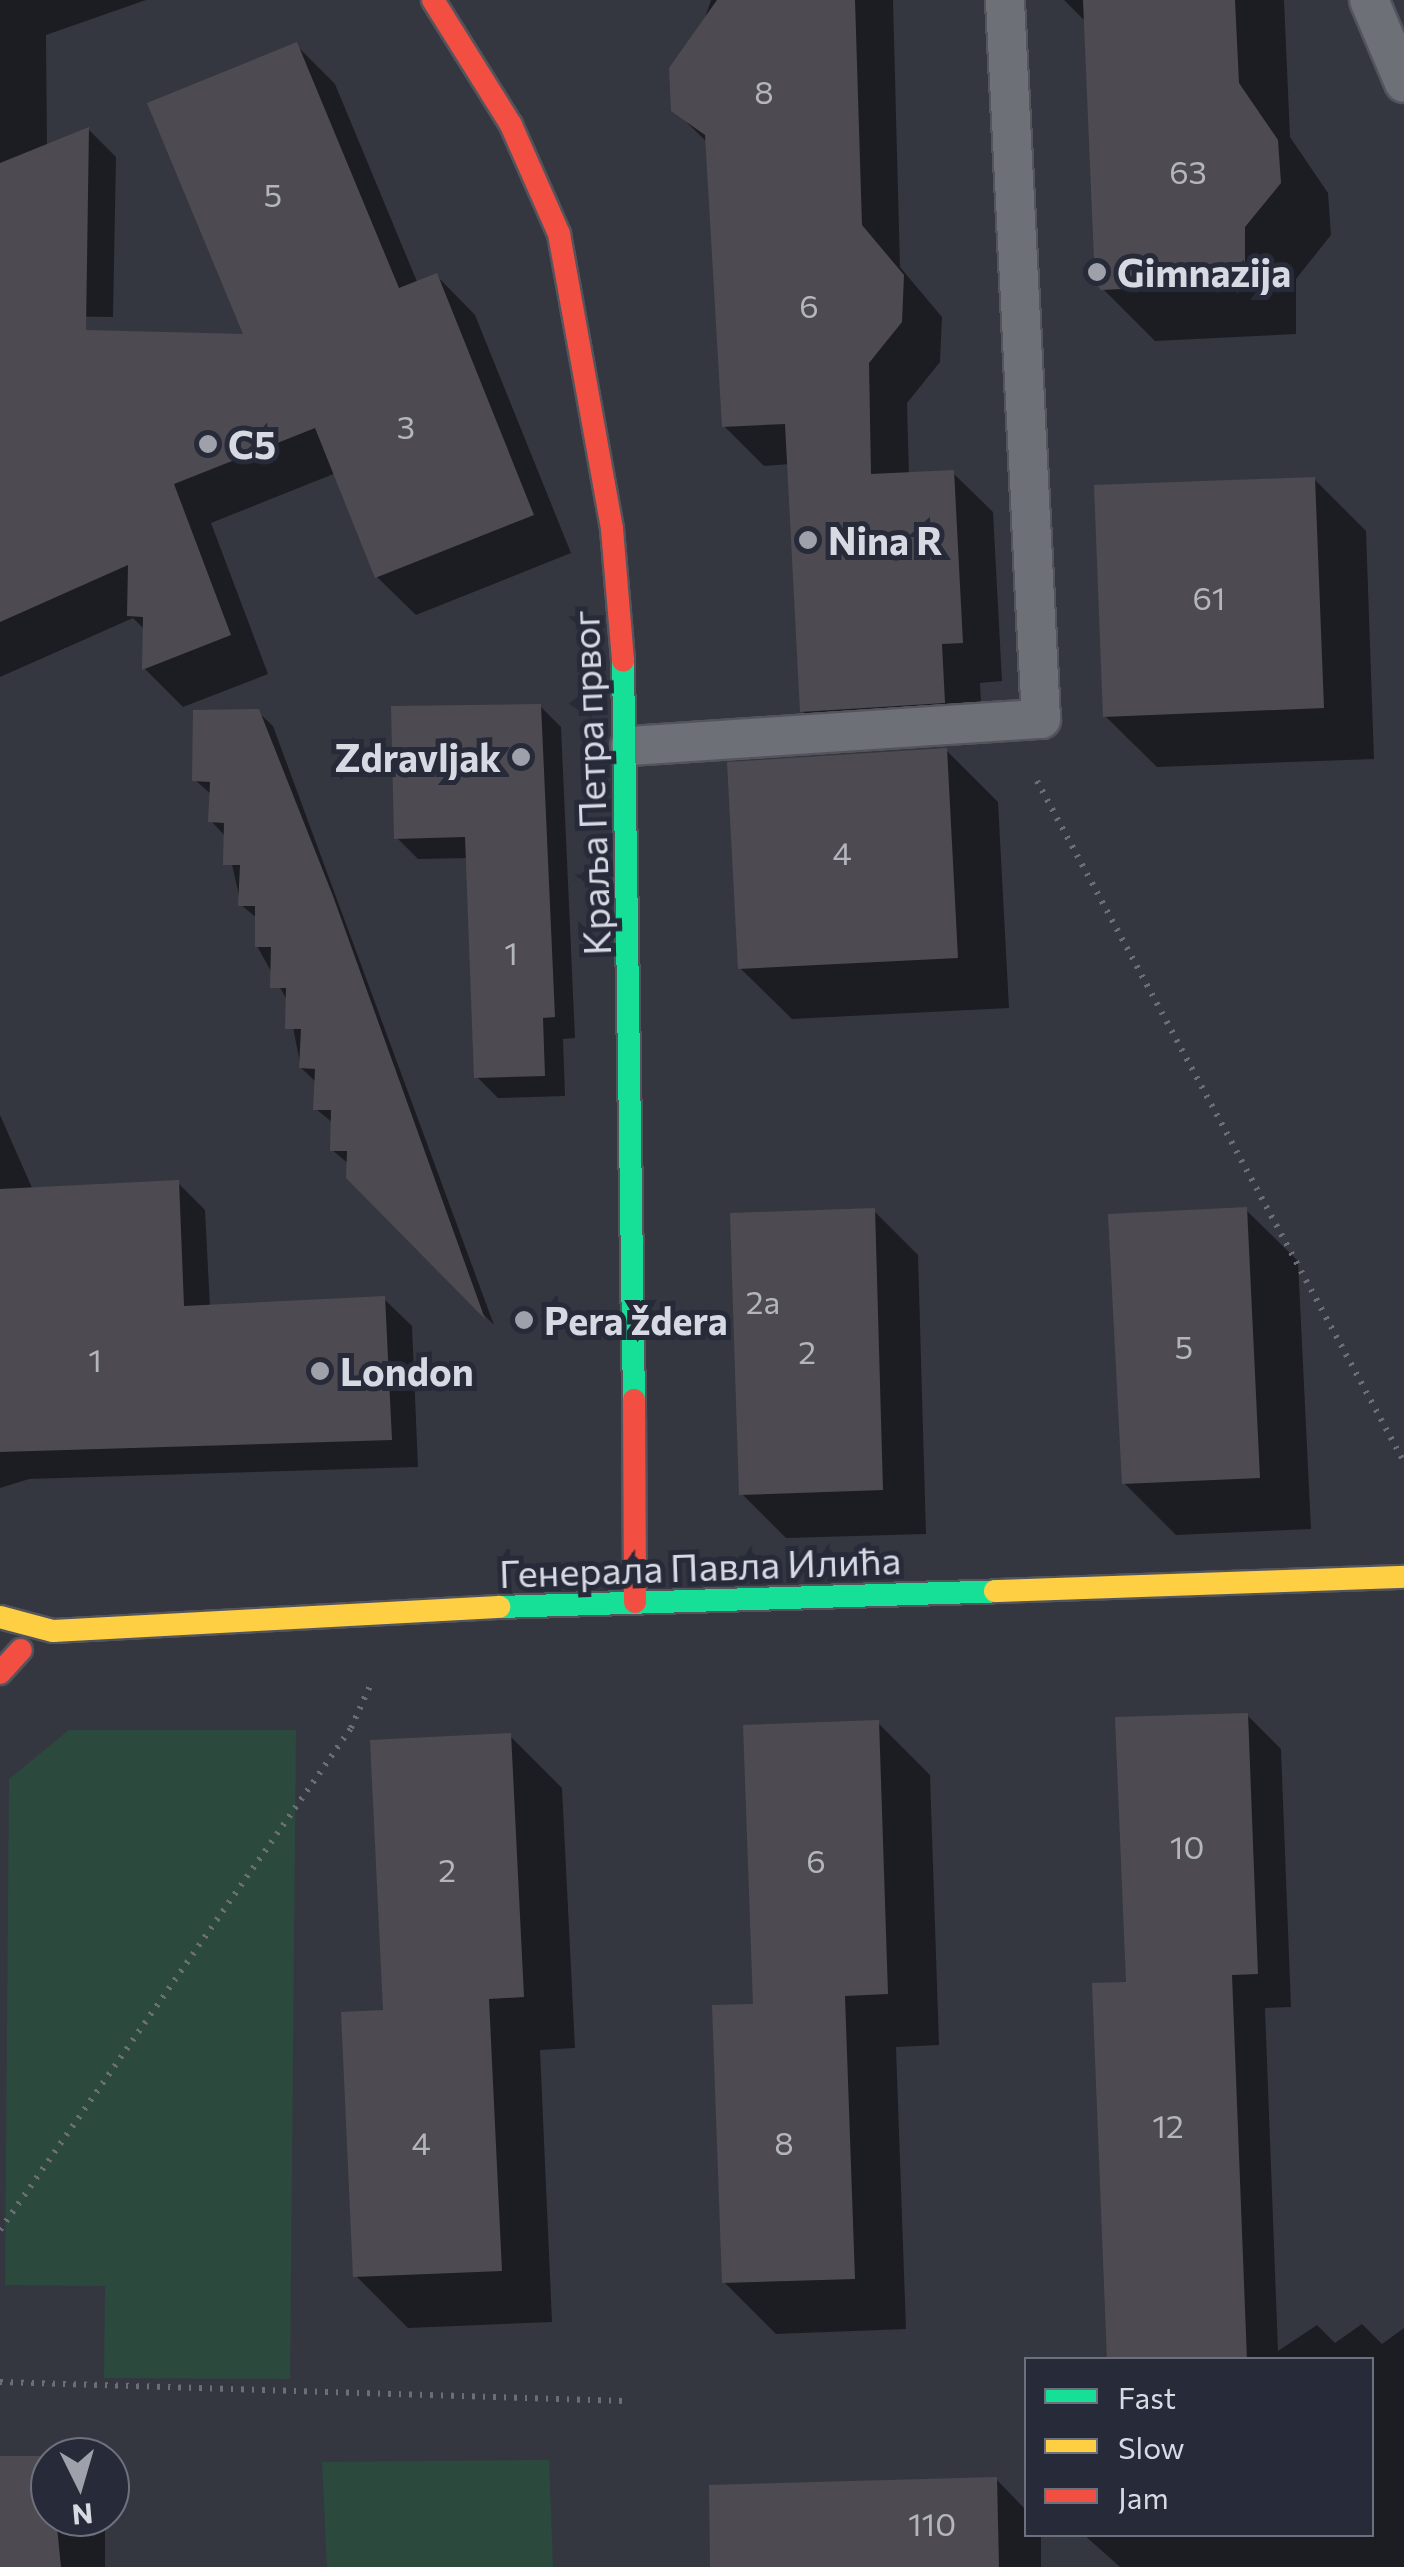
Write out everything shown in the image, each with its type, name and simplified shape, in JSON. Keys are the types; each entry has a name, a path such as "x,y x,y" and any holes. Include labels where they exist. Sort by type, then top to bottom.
{"street":[{"name":"Краља Петра првог","path":"432,0 511,125 559,234 612,528 630,746 635,1602"},
{"name":"Генерала Павла Илића","path":"0,1617 52,1631 635,1602 1404,1577"},
{"path":"0,1674 21,1650"}],"lane":[{"path":"630,746 1041,719 1005,0"},
{"path":"1369,0 1404,83"}],"path":[{"path":"1004,721 1404,1462"},
{"path":"0,2230 351,1728 372,1681"},
{"path":"0,2382 626,2401"}],"green space":[{"path":"69,1730 296,1730 290,2379 104,2378 105,2286 5,2285 9,1779"},
{"path":"549,2460 553,2567 327,2567 322,2462"}],"building":[{"path":"717,0 855,0 862,225 904,275 902,322 869,363 871,474 954,470 963,643 942,644 945,703 800,712 785,424 722,427 705,135 671,111 669,68"},
{"path":"1083,0 1235,0 1239,83 1278,140 1281,183 1245,227 1245,283 1101,290 1095,283"},
{"path":"297,42 399,288 437,273 534,515 375,578 315,428 174,484 231,635 142,670 143,617 127,616 128,565 0,622 0,163 89,127 86,330 243,334 147,103"},
{"path":"1315,477 1324,708 1103,717 1094,485"},
{"path":"541,704 555,1017 543,1018 545,1076 474,1078 465,837 394,839 391,706"},
{"path":"259,709 333,896 485,1319 346,1178 347,1151 330,1151 331,1110 313,1110 315,1069 299,1068 301,1029 285,1029 286,988 270,988 271,947 255,947 255,906 238,906 240,865 223,865 224,823 208,822 210,782 192,781 193,710"},
{"path":"947,748 958,958 738,969 727,762"},
{"path":"179,1180 184,1306 385,1296 392,1440 0,1452 0,1189"},
{"path":"1247,1207 1260,1478 1122,1484 1108,1214"},
{"path":"875,1208 883,1490 739,1495 730,1213"},
{"path":"1248,1713 1258,1974 1232,1975 1247,2357 1107,2357 1092,1983 1126,1982 1115,1717"},
{"path":"879,1720 888,1994 845,1996 855,2279 722,2283 712,2005 753,2004 743,1725"},
{"path":"511,1733 524,1997 489,1999 502,2271 353,2277 341,2012 383,2010 370,1740"},
{"path":"0,2456 30,2456 30,2537 58,2537 61,2567 0,2567"},
{"path":"997,2477 999,2567 710,2567 709,2485"}],"traffic: fast":[{"path":"623,661 634,1400"},
{"path":"499,1607 995,1591"}],"traffic: slow":[{"path":"995,1591 1404,1577"},
{"path":"0,1617 53,1631 499,1607"}],"traffic: jam":[{"path":"433,0 511,125 559,234 612,529 623,661"},
{"path":"634,1400 635,1602"},
{"path":"0,1673 21,1650"}],"place":[{"name":"Gimnazija","path":"1097,272"},
{"name":"C5","path":"208,444"},
{"name":"Nina R","path":"808,540"},
{"name":"Zdravljak","path":"521,757"},
{"name":"Pera ždera","path":"524,1320"},
{"name":"London","path":"320,1371"}]}
